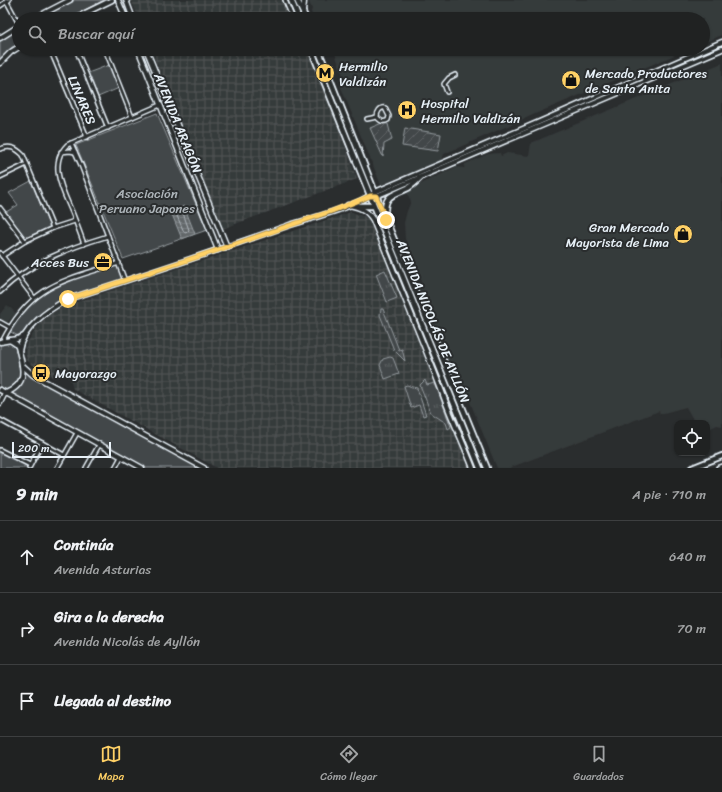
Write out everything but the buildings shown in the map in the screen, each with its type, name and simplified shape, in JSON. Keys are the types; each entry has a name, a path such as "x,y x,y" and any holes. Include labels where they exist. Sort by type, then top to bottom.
{"main road":[{"path":"291,0 296,12"},
{"path":"297,0 302,11"},
{"name":"AVENIDA NICOLÁS DE AYLLÓN","path":"314,56 479,466"},
{"name":"AVENIDA NICOLÁS DE AYLLÓN","path":"321,56 375,194 487,468"},
{"path":"386,220 385,204 389,197 412,185 421,177"},
{"path":"358,206 374,206"},
{"path":"692,468 722,456"}],"street":[{"path":"0,6 7,0 13,12"},
{"path":"47,12 70,0"},
{"path":"87,12 112,0"},
{"path":"118,0 123,12"},
{"path":"126,0 130,12"},
{"path":"285,0 290,12"},
{"path":"302,11 303,1"},
{"path":"0,38 12,30"},
{"path":"710,47 722,42"},
{"path":"710,54 722,49"},
{"path":"0,63 12,51"},
{"name":"LINARES","path":"53,56 87,137"},
{"path":"79,56 108,128"},
{"path":"108,56 132,117"},
{"name":"AVENIDA ARAGÓN","path":"141,56 218,250"},
{"name":"AVENIDA ARAGÓN","path":"149,56 227,247"},
{"path":"375,194 421,177 691,56"},
{"path":"19,351 25,336 42,316 54,306 68,299 227,247 348,205 705,56"},
{"path":"447,92 444,84 448,78 455,75"},
{"path":"84,244 59,176 59,159 61,152 71,143 160,105"},
{"path":"385,108 389,116 388,120 384,122 377,117 378,111 385,108"},
{"path":"367,120 377,117"},
{"path":"71,143 125,281"},
{"path":"0,149 10,147 17,149 23,155 53,228"},
{"path":"61,152 75,152"},
{"path":"0,177 27,164"},
{"path":"348,205 358,206"},
{"name":"AVENIDA NICOLÁS DE AYLLÓN","path":"358,206 366,211 373,220 473,468"},
{"path":"0,208 25,241"},
{"path":"34,298 1,255 25,241 53,228 75,221"},
{"path":"0,292 17,276 43,260 108,236"},
{"path":"1,342 9,326 23,309 46,289 61,282 119,263"},
{"path":"0,322 9,326"},
{"path":"1,342 25,336"},
{"path":"0,403 5,393 15,388 21,381 23,371 19,351 16,344 10,340"},
{"path":"22,365 33,375 204,468"},
{"path":"0,390 142,468"},
{"path":"0,420 64,455"},
{"path":"58,468 77,433"},
{"path":"0,450 30,467 42,443"},
{"path":"86,468 99,445"},
{"path":"115,468 122,457"}],"shaded area":[{"path":"131,0 293,0 297,12 136,12"},
{"path":"308,0 722,0 722,35 710,40 710,12 311,12 312,9"},
{"path":"154,56 313,56 357,179 222,229"},
{"path":"336,56 672,56 444,154 442,160 381,185 338,80 344,78"},
{"path":"722,63 722,426 717,425 710,428 710,420 693,420 686,407 660,414 659,411 509,468 497,468 457,370 450,366 419,292 421,281 405,239 404,223 411,201 406,191 456,167 464,168 465,164 488,154 500,153 501,156 507,153 529,156 531,143"},
{"path":"351,212 369,218 471,468 217,468 73,389 70,378 64,376 54,378 31,364 26,359 25,346 36,329 47,317 64,306"},
{"path":"7,305 16,313 7,323 0,319 0,314"}],"green space":[{"path":"74,0 104,0 81,12 51,12"},
{"path":"12,33 12,47 0,60 0,40"},
{"path":"109,65 119,88 98,97 88,73"},
{"name":"Asociación Peruano Japones","path":"157,113 207,230 123,259 76,145"},
{"path":"382,123 388,124 392,140 384,144 383,157 370,128"},
{"path":"405,128 441,134 438,151 402,146"},
{"path":"31,181 50,227 26,238 6,212 18,205 9,193"},
{"path":"118,265 123,279 63,299 46,309 20,336 9,331 20,316 44,294 70,281"},
{"path":"385,270 397,298 387,302 376,274"},
{"path":"381,309 383,309 399,350 402,349 405,361 394,350 380,315"},
{"path":"9,342 16,348 20,374 16,384 11,388 5,389 0,388 0,345"},
{"path":"390,357 393,358 399,374 385,379 380,365 383,359"},
{"path":"25,372 204,468 146,468 11,393 21,384 25,376"},
{"path":"425,380 427,385 435,383 451,427 448,429 446,423 431,413 420,385"},
{"path":"407,385 417,388 426,415 423,416 419,405 411,408 404,386"},
{"path":"0,452 27,466 27,468 0,468"}],"water":[{"path":"184,206 195,234 182,239 171,212"}],"place":[{"name":"Hermilio Valdizán","path":"325,73"},
{"name":"Mercado Productores de Santa Anita","path":"571,80"},
{"name":"Hospital Hermilio Valdizán","path":"407,110"},
{"name":"Gran Mercado Mayorista de Lima","path":"683,234"},
{"name":"Acces Bus","path":"103,262"},
{"name":"Mayorazgo","path":"41,373"}],"route":[{"path":"68,299 218,250 332,211 370,196 376,196 386,220"}]}
